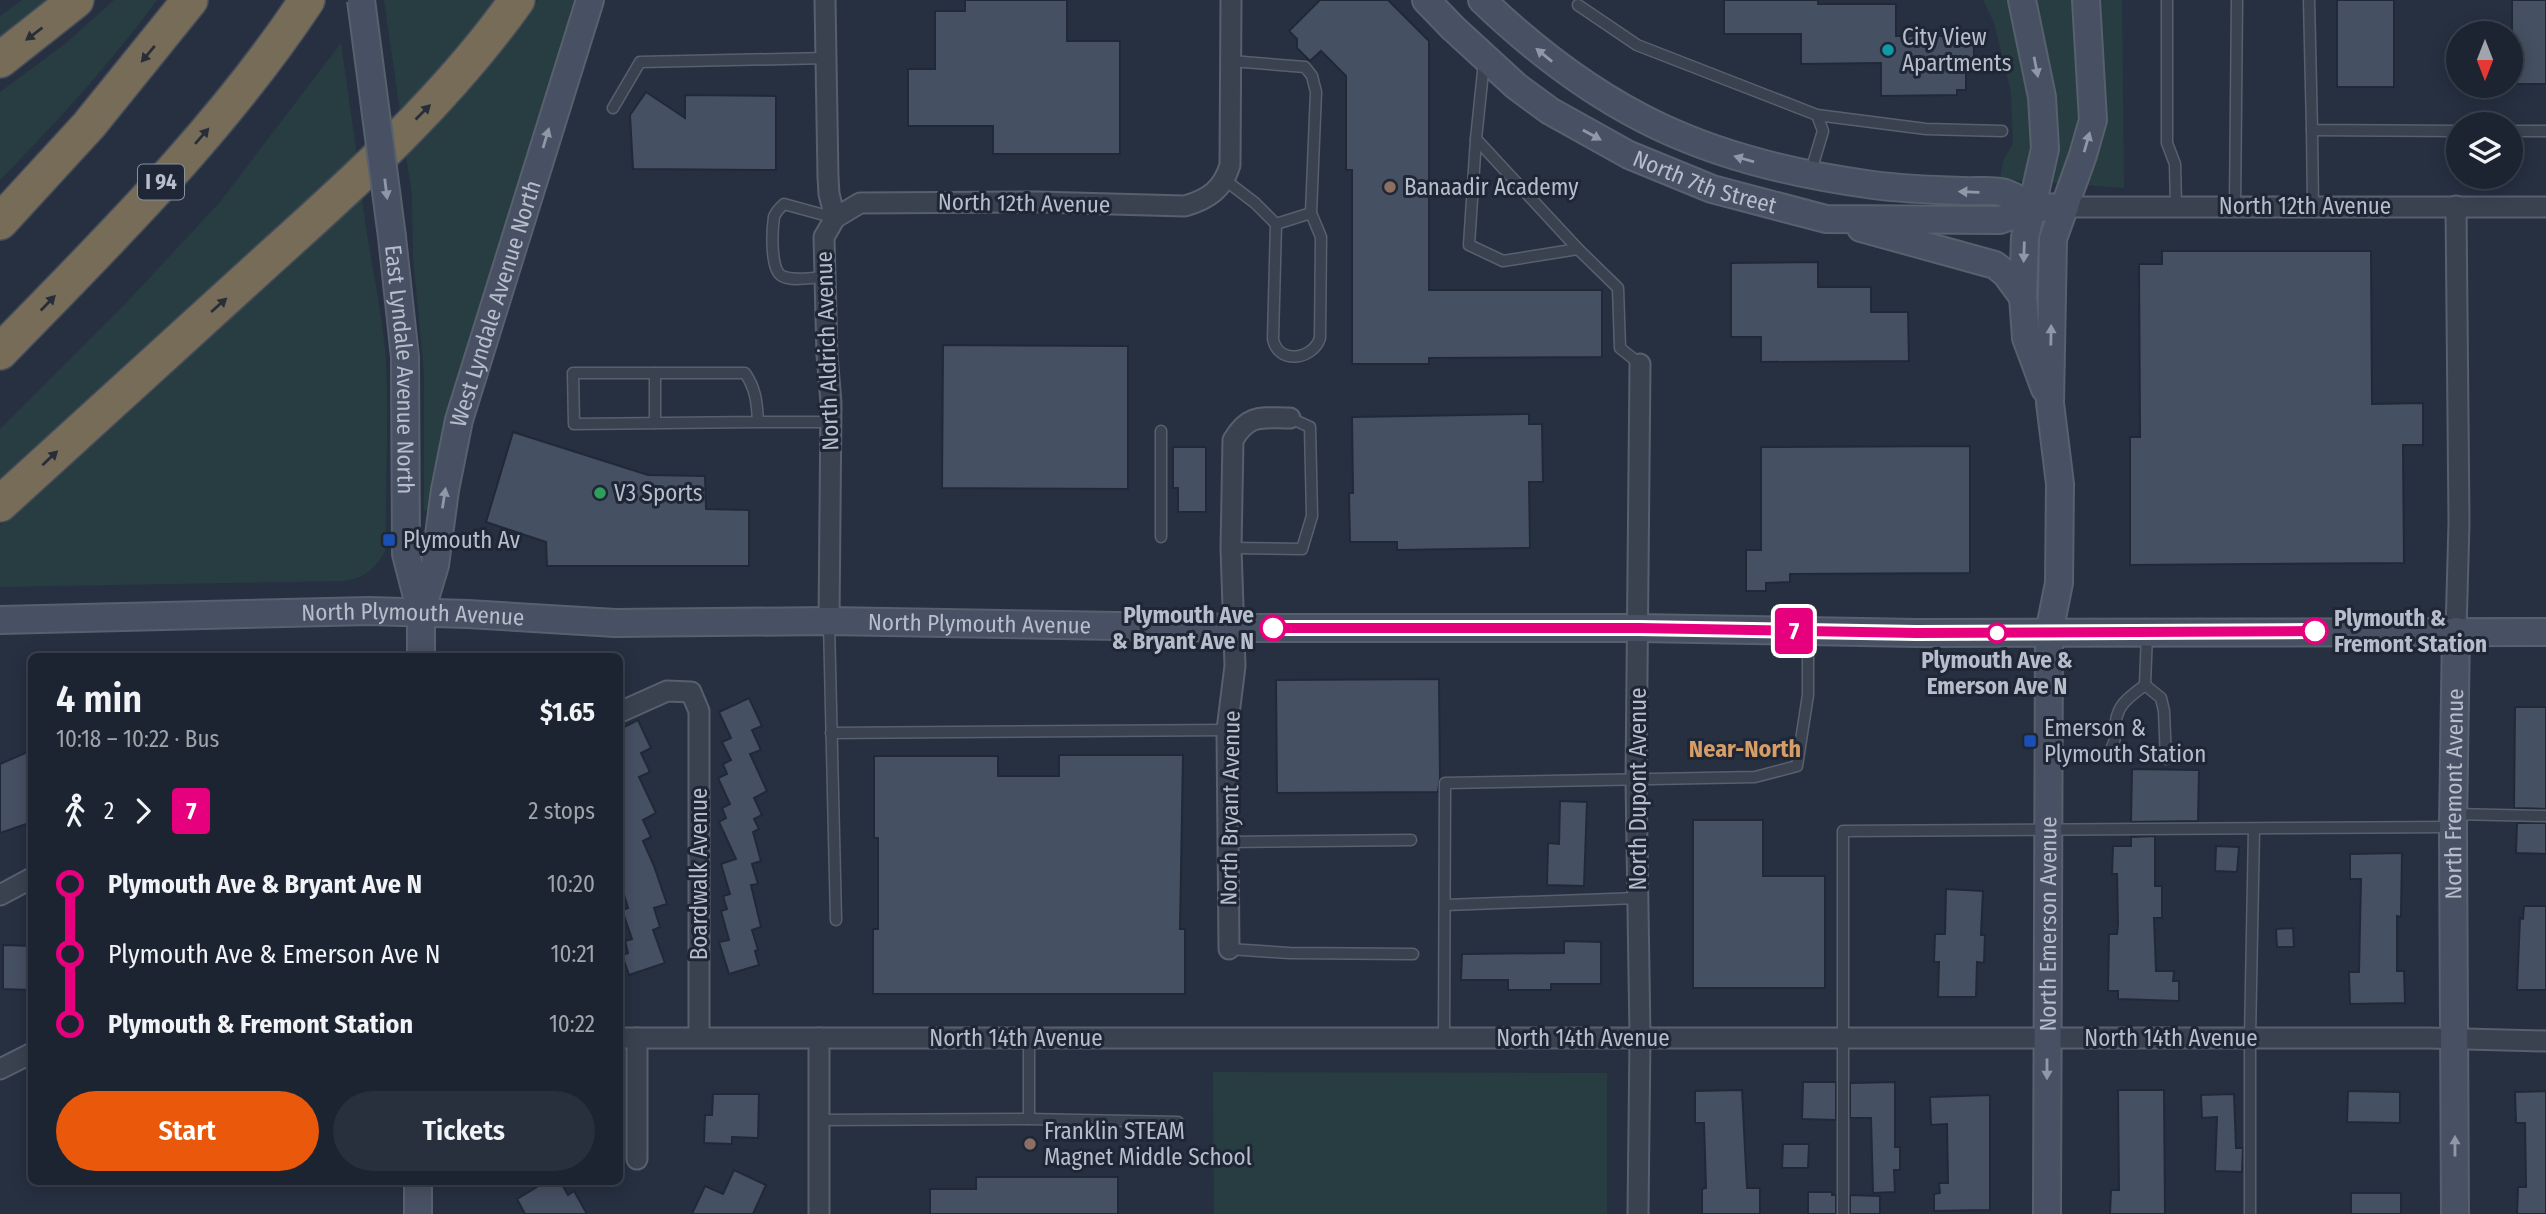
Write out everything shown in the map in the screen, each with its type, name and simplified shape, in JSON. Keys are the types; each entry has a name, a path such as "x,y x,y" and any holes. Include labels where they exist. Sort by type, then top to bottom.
{"highway":[{"path":"0,60 76,0"},
{"path":"0,222 89,125 190,0"},
{"name":"I 94","path":"0,352 132,216 249,80 307,0"},
{"path":"0,504 352,184 432,103 517,0"}],"main road":[{"name":"East Lyndale Avenue North","path":"361,0 405,358 406,554 421,612"},
{"name":"West Lyndale Avenue North","path":"421,612 435,565 445,490 459,420 590,0"},
{"name":"North 7th Street","path":"1426,0 1516,86 1550,111 1629,155 1712,189 1826,219 2000,220 2033,208 2065,207"},
{"name":"North 7th Street","path":"1482,0 1512,29 1575,79 1638,117 1684,138 1724,153 1809,174 1909,189 2004,193 2033,208"},
{"path":"2022,0 2042,97 2045,149 2025,237 2023,298 2026,338 2050,403"},
{"path":"2049,633 2059,583 2060,484 2050,403 2053,239 2093,120 2086,0"},
{"path":"1826,219 1995,265 2006,274 2023,298"},
{"name":"North Plymouth Avenue","path":"0,620 369,611 615,623 829,621 1235,628 1639,628 2049,633 2546,632"},
{"path":"421,612 421,653"},
{"name":"North Fremont Avenue","path":"2455,1214 2456,631"},
{"name":"North Emerson Avenue","path":"2047,1214 2049,633"},
{"path":"418,1185 418,1214"}],"street":[{"name":"North Aldrich Avenue","path":"825,0 828,177 835,218 824,237 831,422 829,621"},
{"path":"1220,186 1230,165 1231,0"},
{"name":"North 12th Avenue","path":"835,218 859,202 1038,202 1185,206 1201,201 1220,186"},
{"name":"North Fremont Avenue","path":"2456,206 2459,523 2456,631"},
{"name":"North 12th Avenue","path":"2065,207 2546,207"},
{"name":"North Dupont Avenue","path":"1638,1214 1640,1037 1636,780 1640,364"},
{"name":"North Bryant Avenue","path":"1229,949 1227,730 1236,666 1231,548 1233,440 1242,425 1258,418 1290,418"},
{"name":"Boardwalk Avenue","path":"623,711 667,691 691,692 699,711 699,1037"},
{"path":"0,895 28,880"},
{"name":"North 14th Avenue","path":"629,1038 1843,1037 2455,1038 2546,1041"},
{"path":"629,1038 638,1159"},
{"path":"819,1038 819,1214"},
{"path":"0,1069 28,1056"}],"lane":[{"path":"2167,0 2167,142 2175,163 2176,206"},
{"path":"2235,206 2237,0"},
{"path":"2309,0 2313,206"},
{"path":"1578,5 1637,45 1817,115 1926,129 2002,131"},
{"path":"613,108 640,62 828,58"},
{"path":"1485,58 1469,245 1503,261 1578,249"},
{"path":"1220,186 1255,202 1276,224 1273,339 1277,350 1284,355 1297,357 1308,354 1314,350 1320,338 1321,237 1311,214 1316,92 1312,76 1305,67 1231,61"},
{"path":"1809,174 1823,131 1817,115"},
{"path":"2312,130 2446,131"},
{"path":"2523,131 2546,131"},
{"path":"1476,139 1618,288 1620,348 1640,364"},
{"path":"826,277 785,278 778,274 773,266 774,218 777,210 784,204 835,218"},
{"path":"1276,224 1311,214"},
{"path":"758,422 757,397 745,373 573,373 574,424 831,422"},
{"path":"655,373 655,423"},
{"path":"1231,548 1302,549 1312,516 1311,427 1290,418"},
{"path":"1161,431 1161,537"},
{"path":"829,621 836,919"},
{"path":"1444,1038 1445,783 1755,777 1797,766 1808,695 1808,631"},
{"path":"2145,685 2147,632"},
{"path":"2049,757 2106,755 2115,746 2118,712 2129,697 2145,685"},
{"path":"2145,685 2161,698 2166,759"},
{"path":"831,733 1227,730"},
{"path":"1843,1214 1843,831 2254,829 2546,816"},
{"path":"2250,1214 2254,829"},
{"path":"1228,842 1411,840"},
{"path":"1445,905 1638,898"},
{"path":"1229,949 1289,953 1413,954"},
{"path":"1029,1038 1029,1119"},
{"path":"819,1120 1029,1119 1178,1122"}],"green space":[{"path":"22,0 61,0 0,50 0,16"},
{"path":"114,0 157,0 82,93 0,180 0,92 65,44"},
{"path":"384,0 503,0 401,118"},
{"path":"538,0 578,0 454,392 430,510 424,511 424,373 413,258 412,195 406,156 463,97"},
{"path":"1983,0 2122,0 2124,188 2000,179 2003,161 2013,143 2011,92 1994,23"},
{"path":"341,43 358,163 0,494 0,429 127,302 220,202"},
{"path":"362,197 381,320 387,385 386,549 374,567 358,578 343,581 0,587 0,525"},
{"path":"1213,1072 1607,1073 1607,1214 1214,1214"}],"building":[{"path":"965,0 1067,0 1067,41 1120,41 1120,154 993,154 993,126 908,126 908,69 935,69 935,11 965,11"},
{"path":"1320,0 1388,0 1429,41 1429,290 1602,290 1602,357 1429,358 1429,364 1352,364 1352,170 1346,170 1346,76 1321,51 1310,61 1297,48 1297,39 1289,31"},
{"name":"City View Apartments","path":"1724,0 1818,0 1818,4 1896,4 1896,36 1974,36 1974,65 1966,65 1966,90 1957,90 1957,95 1881,96 1881,63 1801,64 1801,34 1724,34"},
{"path":"2337,0 2394,0 2394,87 2337,87"},
{"path":"2512,0 2546,0 2546,84 2524,84 2524,21 2512,21"},
{"path":"646,92 685,118 685,95 776,96 776,170 633,169 630,115"},
{"path":"2162,251 2371,251 2372,404 2423,403 2423,445 2403,445 2404,563 2130,565 2130,437 2140,437 2139,264 2162,264"},
{"path":"1818,262 1818,287 1871,287 1871,312 1908,312 1909,361 1761,362 1761,337 1731,337 1731,263"},
{"path":"943,345 1128,346 1128,489 942,488"},
{"path":"1529,414 1529,424 1542,424 1543,482 1529,482 1530,548 1397,550 1397,542 1350,542 1349,493 1353,493 1352,417"},
{"name":"V3 Sports","path":"513,432 648,475 705,476 706,509 749,510 749,566 547,566 546,542 486,522"},
{"path":"1970,446 1970,573 1790,574 1790,582 1766,583 1766,591 1746,591 1746,550 1761,550 1761,447"},
{"path":"1173,447 1206,447 1206,512 1178,512 1178,488 1173,488"},
{"path":"1439,679 1438,792 1277,793 1276,680"},
{"path":"749,698 762,726 752,730 761,750 750,754 767,791 754,798 762,815 754,819 759,829 753,832 761,861 752,864 758,884 751,885 761,927 752,930 759,965 729,974 719,942 729,940 721,911 727,909 723,896 730,894 721,864 736,859 719,822 726,818 722,808 730,804 718,778 727,774 723,764 731,760 722,742 731,738 719,712"},
{"path":"2515,707 2546,707 2546,809 2514,808"},
{"path":"638,720 651,748 641,753 650,772 639,777 656,813 643,820 651,837 643,841 667,904 654,908 660,927 653,930 665,963 629,975 623,958 623,955 628,953 625,941 632,939 623,913 623,910 628,908 623,891 623,728"},
{"path":"28,752 28,823 0,833 0,764"},
{"path":"1059,755 1183,755 1180,929 1185,929 1185,994 873,994 873,929 878,929 878,838 874,838 874,756 998,756 998,776 1059,776"},
{"path":"2132,769 2199,770 2198,821 2131,822"},
{"path":"1560,801 1587,802 1584,886 1547,885 1548,843 1559,844"},
{"path":"1693,820 1763,820 1763,876 1825,876 1825,988 1693,988"},
{"path":"2517,823 2546,823 2546,854 2516,853"},
{"path":"2155,836 2155,886 2162,886 2162,918 2154,918 2156,971 2174,971 2173,981 2179,981 2179,1001 2118,999 2118,991 2108,991 2109,934 2117,934 2118,924 2117,874 2112,874 2113,846 2131,846 2131,837"},
{"path":"2216,846 2239,847 2237,872 2215,871"},
{"path":"2402,853 2401,917 2397,916 2397,971 2404,971 2405,1003 2350,1004 2349,972 2359,972 2361,879 2350,879 2350,854"},
{"path":"1946,889 1983,891 1981,935 1985,935 1984,963 1977,962 1976,997 1938,997 1939,962 1934,962 1935,934 1945,934"},
{"path":"2524,906 2546,906 2546,990 2517,990 2520,918 2523,919"},
{"path":"2293,928 2294,947 2277,947 2276,929"},
{"path":"1564,941 1601,942 1601,984 1551,984 1551,990 1508,990 1508,980 1461,980 1462,954 1564,953"},
{"path":"3,945 28,946 28,990 3,989"},
{"path":"1803,1082 1836,1082 1836,1120 1802,1119"},
{"path":"1895,1082 1895,1147 1900,1147 1900,1170 1894,1170 1895,1192 1873,1193 1871,1118 1850,1118 1850,1083"},
{"path":"1742,1090 1747,1188 1760,1188 1760,1214 1702,1214 1702,1189 1706,1188 1704,1123 1695,1123 1695,1091"},
{"path":"2118,1090 2164,1090 2165,1214 2110,1214 2111,1190 2119,1190"},
{"path":"2348,1091 2400,1092 2400,1123 2347,1122"},
{"path":"2546,1091 2546,1214 2517,1214 2518,1187 2526,1187 2525,1123 2516,1123 2515,1092"},
{"path":"713,1094 759,1094 758,1138 732,1137 732,1144 704,1143 705,1115 712,1115"},
{"path":"2234,1094 2236,1148 2243,1148 2242,1172 2215,1171 2217,1117 2202,1118 2201,1095"},
{"path":"1990,1095 1990,1210 1934,1211 1934,1194 1940,1193 1939,1183 1948,1183 1947,1124 1931,1125 1930,1097"},
{"path":"1783,1144 1809,1144 1808,1168 1782,1168"},
{"path":"734,1170 766,1185 753,1214 692,1214 705,1186 723,1194"},
{"path":"976,1177 1118,1177 1118,1214 930,1214 930,1189 976,1189"},
{"path":"540,1185 562,1185 568,1195 574,1191 587,1214 525,1214 517,1199"},
{"path":"1808,1192 1832,1192 1832,1195 1836,1195 1836,1214 1808,1214"},
{"path":"2351,1193 2401,1193 2401,1214 2351,1214"},
{"path":"1850,1195 1880,1196 1880,1214 1850,1214"}],"bus line":[{"name":"7","path":"1273,628 1639,628 1916,633 2315,631"}],"place":[{"name":"City View Apartments","path":"1888,50"},
{"name":"Banaadir Academy","path":"1390,187"},
{"name":"V3 Sports","path":"600,493"},
{"name":"Plymouth Av","path":"389,540"},
{"name":"Plymouth Ave & Bryant Ave N","path":"1273,628"},
{"name":"Plymouth & Fremont Station","path":"2315,631"},
{"name":"Plymouth Ave & Emerson Ave N","path":"1997,633"},
{"name":"Emerson & Plymouth Station","path":"2030,741"},
{"name":"Franklin STEAM Magnet Middle School","path":"1030,1144"}],"district":[{"name":"Near-North","path":"1745,749"}]}
